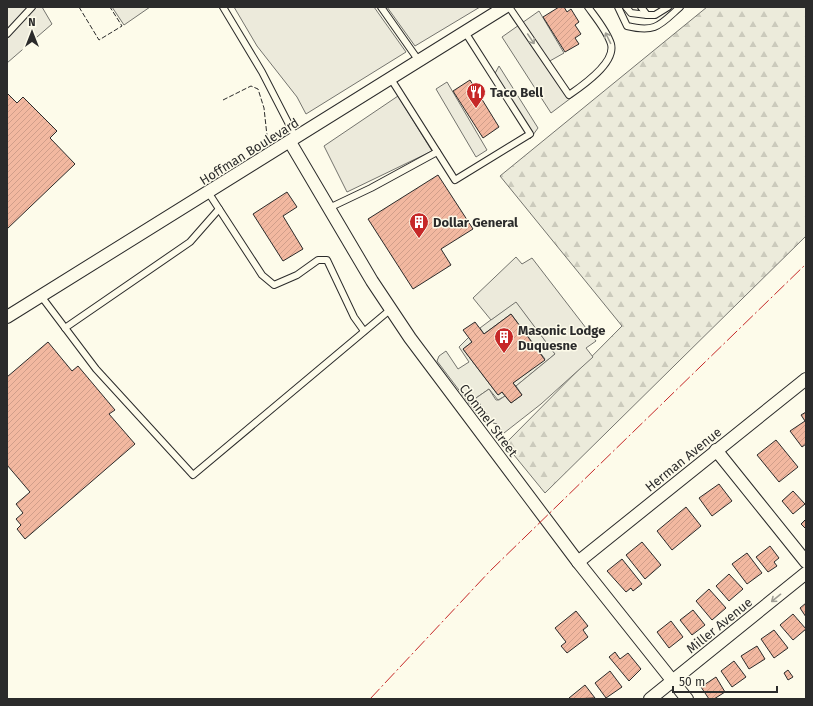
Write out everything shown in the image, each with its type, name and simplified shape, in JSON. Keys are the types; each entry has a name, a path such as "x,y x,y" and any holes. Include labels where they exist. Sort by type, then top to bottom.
{"street":[{"name":"Hoffman Boulevard","path":"7,317 505,7"},
{"name":"Clonmel Street","path":"293,140 329,208 391,309 423,355 578,562 687,699"},
{"name":"Herman Avenue","path":"578,562 806,379"},
{"path":"716,450 806,562"},
{"name":"Miller Avenue","path":"650,699 806,573"}],"lane":[{"path":"7,34 32,7"},
{"path":"223,7 262,72 293,140"},
{"path":"380,7 419,61"},
{"path":"509,7 569,95 590,80 605,63 610,53 611,46 608,37 588,7"},
{"path":"618,7 627,26 643,30 656,27 680,7"},
{"path":"626,7 631,13 647,15 655,15 668,7"},
{"path":"641,7 647,15"},
{"path":"391,79 455,180 530,134 465,32"},
{"path":"329,208 371,188 437,152"},
{"path":"208,192 262,274 274,285 297,275 318,260 327,260 354,317 364,331"},
{"path":"65,328 190,242 219,209"},
{"path":"41,296 96,369 193,476 391,309"}],"green space":[{"path":"707,7 806,7 806,236 545,493 505,444 622,326 500,176"},
{"path":"516,301 555,354 516,386 513,383 545,359 511,314 484,334 480,328"},
{"path":"469,337 472,342 463,349 498,395 502,392 505,396 498,400 489,389 476,398 484,409 484,412 480,415 477,414 437,361 439,356 446,351 458,369 469,362 459,347"}],"shaded area":[{"path":"7,7 42,7 52,24 7,63"},
{"path":"112,7 150,7 124,25"},
{"path":"234,7 374,7 406,52 306,114 297,97 257,46"},
{"path":"387,7 480,7 415,46"},
{"path":"539,11 564,53 548,62 571,98 551,113 502,37"},
{"path":"499,66 538,128 530,139 492,79"},
{"path":"447,82 487,150 476,157 436,89"},
{"path":"398,96 432,151 347,192 324,146"},
{"path":"516,257 522,264 532,258 596,341 586,348 593,357 541,404 504,433 497,424 493,423 476,398 489,389 496,400 499,400 505,396 511,403 522,395 516,386 555,354 516,302 491,320 473,298"}],"building":[{"path":"559,7 564,7 567,12 571,9 579,22 575,25 581,34 575,38 579,44 565,52 543,17"},
{"name":"Taco Bell","path":"470,80 499,127 483,138 453,91"},
{"path":"7,93 17,103 23,97 57,131 50,138 75,164 7,229"},
{"name":"Dollar General","path":"438,175 473,229 441,249 451,265 413,289 368,219"},
{"path":"287,192 297,207 283,216 303,249 283,261 253,214"},
{"name":"Masonic Lodge Duquesne","path":"511,314 545,360 513,383 522,395 511,403 502,392 498,395 463,349 472,342 463,330 475,322 484,334"},
{"path":"48,342 72,371 78,366 115,410 109,414 135,444 25,539 17,529 21,525 16,519 23,513 16,504 30,492 7,465 7,377"},
{"path":"806,412 806,444 802,447 790,431 805,421 801,415"},
{"path":"776,440 798,467 779,482 757,455"},
{"path":"719,484 732,501 712,516 699,498"},
{"path":"793,491 805,504 793,514 782,501"},
{"path":"686,507 701,526 672,550 657,531"},
{"path":"806,519 806,529 801,524"},
{"path":"642,542 661,565 645,579 626,555"},
{"path":"770,546 779,558 774,562 777,566 768,572 756,557"},
{"path":"747,553 762,573 747,584 732,564"},
{"path":"622,559 642,584 633,591 631,588 626,592 607,571"},
{"path":"729,574 743,589 729,601 716,586"},
{"path":"709,589 726,608 712,620 696,601"},
{"path":"806,603 806,617 800,608"},
{"path":"693,610 705,625 692,635 680,620"},
{"path":"576,611 588,626 583,630 588,637 567,653 561,646 566,642 555,628"},
{"path":"793,614 806,629 793,640 780,625"},
{"path":"671,621 683,637 669,648 657,632"},
{"path":"774,630 788,648 774,658 761,639"},
{"path":"757,646 765,659 749,669 741,656"},
{"path":"615,652 620,659 628,653 641,669 629,681 609,657"},
{"path":"734,661 746,677 732,687 721,671"},
{"path":"788,670 793,677 788,680 784,673"},
{"path":"610,671 622,687 606,698 595,683"},
{"path":"716,677 725,692 714,699 709,699 701,687"},
{"path":"585,685 595,698 569,698"}],"fence":[{"path":"79,7 99,40 122,26 110,7"},
{"path":"223,100 251,86 258,89 264,108 268,145"}],"power":[{"path":"370,699 490,571 806,264"}],"place":[{"name":"Taco Bell","path":"476,109"},
{"name":"Dollar General","path":"419,239"},
{"name":"Masonic Lodge Duquesne","path":"504,354"}]}
